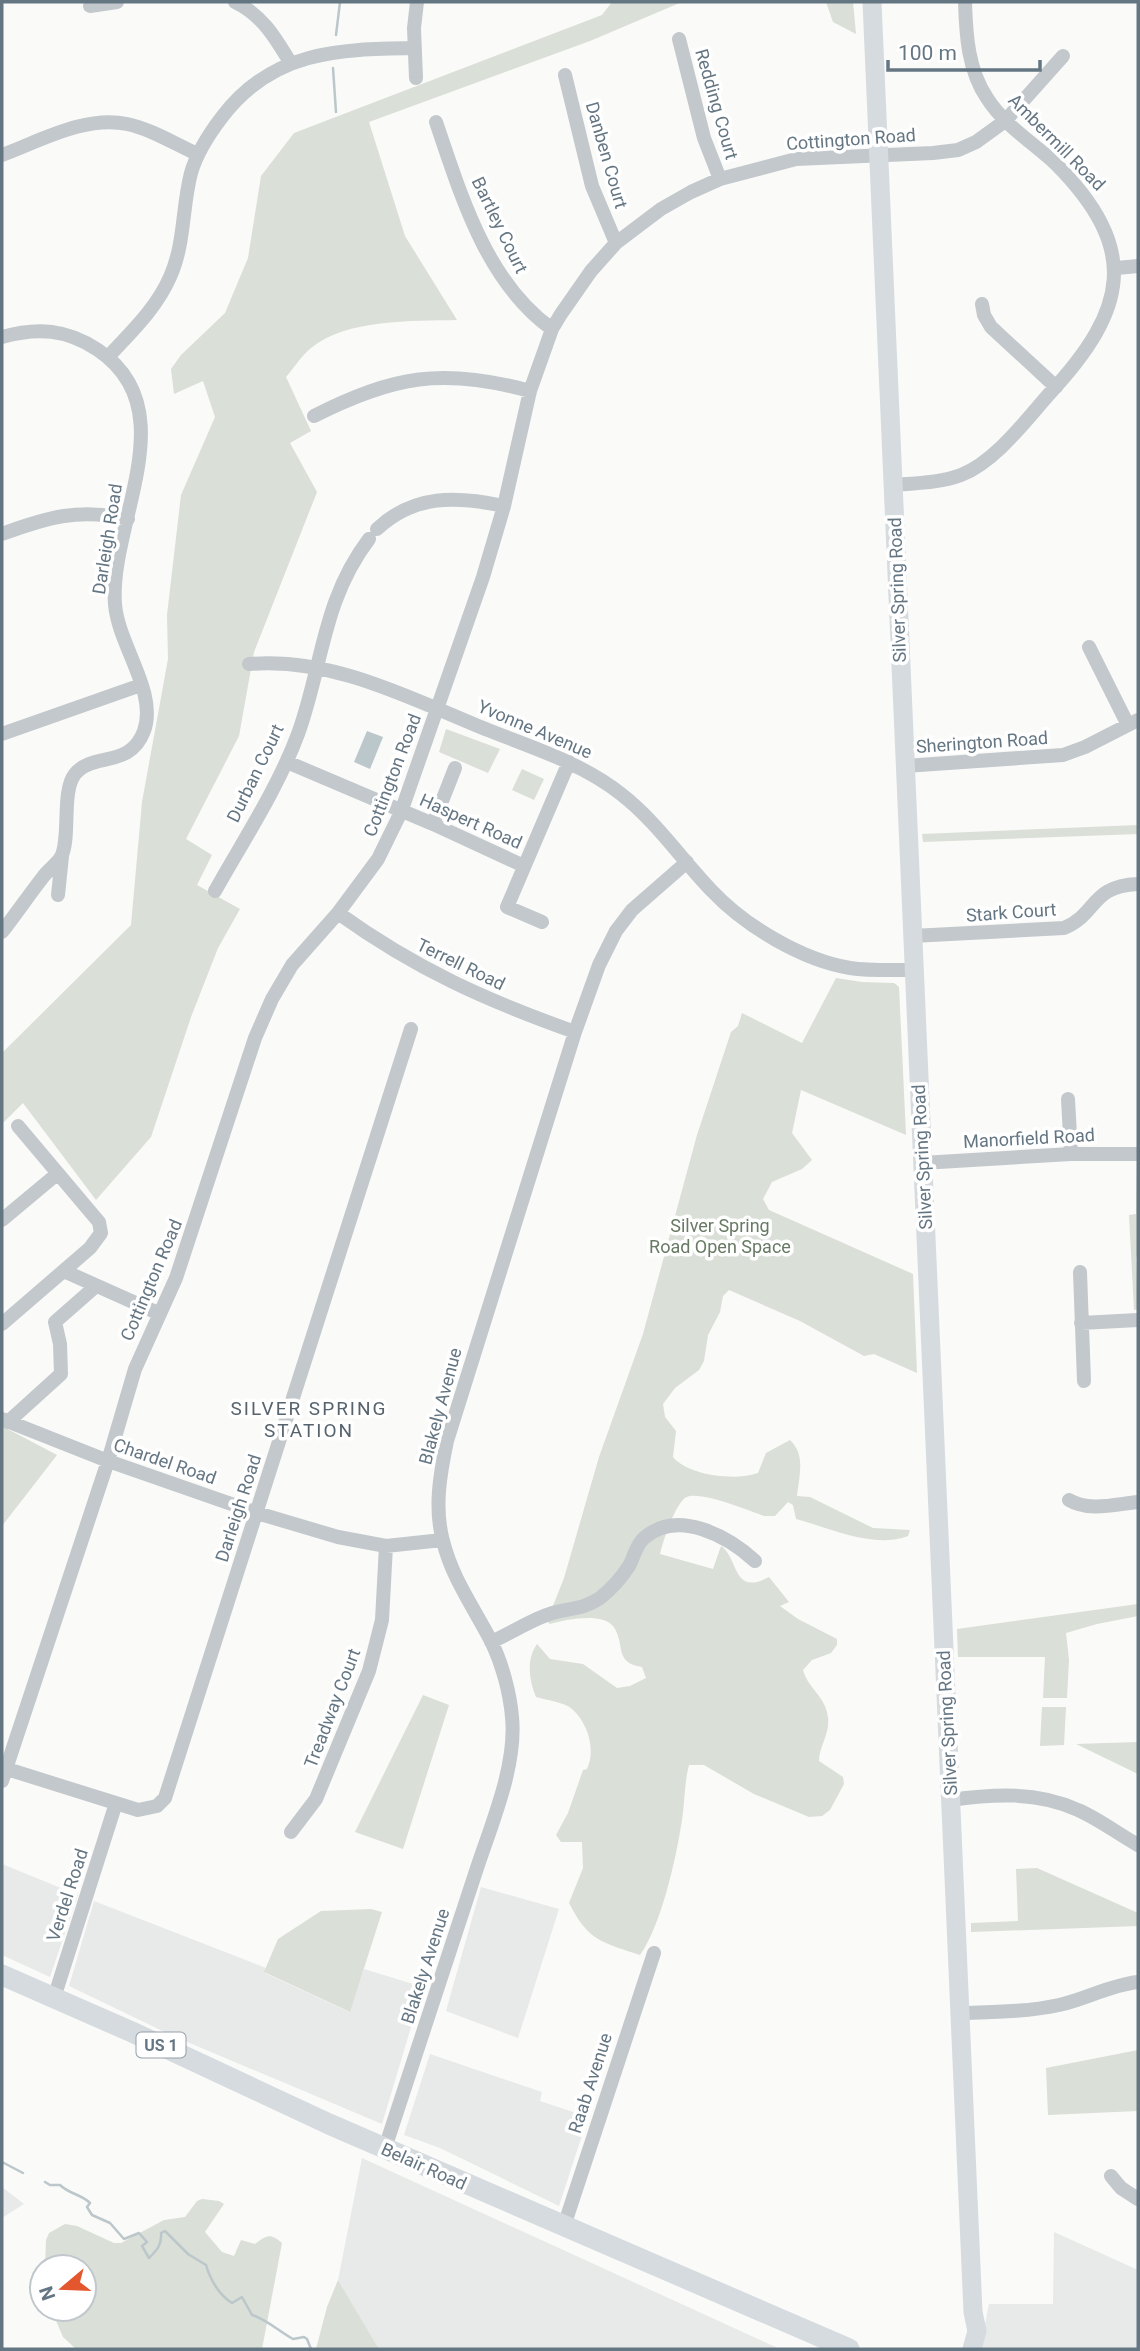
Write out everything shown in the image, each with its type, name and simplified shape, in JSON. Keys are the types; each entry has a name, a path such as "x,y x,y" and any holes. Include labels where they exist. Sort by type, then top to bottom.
{"highway":[{"name":"Belair Road","path":"2,1975 385,2148 849,2349"}],"main road":[{"name":"Silver Spring Road","path":"872,2 973,2312 977,2330 972,2349"},
{"name":"Silver Spring Road","path":"961,2349 973,2312"}],"street":[{"path":"90,6 117,2"},
{"path":"235,2 261,19 290,62"},
{"path":"416,78 414,48 417,2"},
{"name":"Ambermill Road","path":"893,485 960,475 971,470 1012,436 1089,348 1107,317 1114,294 1117,268 1107,228 1091,202 1054,162 1005,121 984,94 972,67 965,2"},
{"name":"Redding Court","path":"679,38 704,138 720,179"},
{"path":"2,337 43,330 62,333 84,341 108,357 149,313 171,276 181,243 188,188 197,154 236,100 290,62 335,51 414,48"},
{"name":"Cottington Road","path":"4,1775 108,1461 135,1369 176,1279 263,1020 292,965 338,913 378,859 401,812 483,577 530,391 552,329 580,285 616,243 661,209 691,192 720,179 796,159 958,150 976,142 1005,121 1063,56"},
{"name":"Danben Court","path":"565,75 592,186 616,243"},
{"path":"2,155 70,130 105,122 128,124 197,154"},
{"name":"Bartley Court","path":"436,122 471,215 495,264 510,290 524,306 552,329"},
{"path":"1117,268 1138,266"},
{"path":"982,304 984,315 991,327 1056,387"},
{"name":"Darleigh Road","path":"58,895 70,783 79,770 124,755 139,741 148,710 124,644 115,603 117,576 139,458 141,423 132,391 124,376 108,357"},
{"path":"314,416 375,388 436,376 475,379 530,391"},
{"name":"Durban Court","path":"215,891 286,762 299,732 332,608 342,581 373,534 398,513 431,501 456,498 503,506"},
{"path":"2,534 72,513 92,513 128,519"},
{"path":"1088,647 1133,722"},
{"name":"Yvonne Avenue","path":"250,664 316,667 372,682 569,762 621,793 665,835 712,892 762,932 804,952 850,968 913,970"},
{"path":"2,734 141,685"},
{"name":"Sherington Road","path":"905,766 1063,755 1085,747 1133,722"},
{"name":"Haspert Road","path":"286,762 524,866"},
{"path":"542,922 507,906 569,762"},
{"path":"433,824 455,768"},
{"path":"2,932 62,856"},
{"name":"Blakely Avenue","path":"385,2148 463,1911 512,1744 512,1716 506,1686 491,1643 456,1580 442,1540 438,1491 447,1441 575,1032 599,965 616,930 632,910 687,862"},
{"name":"Stark Court","path":"912,936 1064,928 1079,918 1105,892 1120,886 1138,884"},
{"name":"Terrell Road","path":"338,913 391,950 463,988 506,1008 575,1032"},
{"name":"Darleigh Road","path":"4,1775 138,1810 157,1806 165,1798 411,1028"},
{"path":"1068,1099 1071,1154"},
{"path":"3,1321 97,1240 101,1228 18,1126"},
{"name":"Manorfield Road","path":"922,1163 1071,1154 1138,1154"},
{"path":"2,1220 57,1174"},
{"path":"64,1271 160,1314"},
{"path":"1080,1272 1084,1381"},
{"path":"5,1420 61,1374 60,1344 55,1322 96,1286"},
{"path":"1082,1323 1138,1320"},
{"name":"Chardel Road","path":"5,1420 108,1461 257,1513 338,1537 386,1546 442,1540"},
{"path":"1069,1500 1079,1506 1088,1507 1138,1502"},
{"path":"491,1643 547,1614 586,1607 602,1596 628,1567 644,1539 657,1530 672,1526 701,1528 741,1548 755,1561"},
{"name":"Treadway Court","path":"291,1832 316,1799 369,1671 384,1609 386,1546"},
{"path":"950,1800 1003,1795 1044,1799 1076,1809 1138,1845"},
{"name":"Verdel Road","path":"54,1998 117,1804"},
{"name":"Raab Avenue","path":"564,2226 654,1953"},
{"path":"960,2013 996,2012 1060,2004 1114,1986 1138,1982"},
{"path":"1111,2176 1121,2188 1138,2199"}],"shaded area":[{"path":"367,731 383,737 370,769 354,762"},
{"path":"2,1864 78,1895 50,1977 2,1955"},
{"path":"481,1887 559,1909 518,2038 446,2011"},
{"path":"94,1901 266,1968 265,1973 349,2012 364,1969 423,1987 382,2124 173,2036 69,1986"},
{"path":"430,2054 542,2092 540,2101 588,2117 559,2206 440,2148 404,2135"},
{"path":"362,2158 780,2349 379,2349 338,2280"},
{"path":"2,2187 24,2204 2,2218"},
{"path":"1054,2232 1138,2270 1138,2349 980,2349 989,2304 1053,2304"}],"green space":[{"path":"612,2 682,2 590,41 369,122 405,236 457,320 380,324 342,332 311,348 286,377 311,431 290,443 317,492 254,652 239,736 186,839 212,855 197,885 240,909 218,948 191,1017 151,1137 96,1200 23,1103 2,1124 2,1053 131,925 142,802 168,659 167,615 181,495 215,417 203,381 174,394 171,369 181,355 225,313 248,258 261,176 294,133 602,15"},
{"path":"826,2 853,2 856,34 833,22"},
{"path":"446,729 500,749 488,773 439,752"},
{"path":"522,769 544,779 534,800 512,790"},
{"path":"1138,825 1138,834 923,842 922,834"},
{"name":"Silver Spring Road Open Space","path":"836,978 894,983 899,987 906,1135 801,1090 792,1133 812,1160 802,1169 772,1182 763,1199 769,1210 913,1274 917,1373 874,1354 864,1356 800,1321 729,1290 723,1296 720,1312 708,1335 704,1361 699,1370 675,1388 663,1404 665,1417 676,1431 673,1457 690,1469 713,1475 738,1477 758,1473 766,1453 790,1440 800,1459 797,1496 810,1497 873,1528 910,1530 908,1536 895,1539 866,1539 796,1519 793,1505 788,1502 775,1516 764,1516 700,1496 691,1496 681,1502 666,1533 660,1554 713,1569 721,1546 742,1579 757,1582 769,1577 789,1602 780,1606 798,1619 837,1639 837,1645 831,1653 812,1660 803,1670 827,1710 827,1729 819,1761 843,1777 844,1784 830,1810 822,1816 809,1817 754,1794 704,1765 689,1765 672,1871 655,1926 640,1955 598,1939 583,1926 569,1903 583,1868 582,1842 561,1842 556,1835 568,1813 583,1770 587,1769 590,1762 589,1737 572,1709 536,1697 530,1677 531,1657 537,1644 550,1659 583,1664 617,1688 630,1686 646,1678 642,1667 633,1665 624,1657 617,1632 607,1622 592,1618 550,1624 547,1621 564,1578 599,1457 643,1334 697,1135 731,1032 738,1026 742,1013 802,1043"},
{"path":"1137,1164 1138,1309 1134,1310 1129,1215 1136,1214"},
{"path":"2,1426 57,1455 2,1526"},
{"path":"1138,1604 1138,1616 1066,1633 1069,1660 1067,1698 1043,1698 1045,1657 958,1657 957,1629"},
{"path":"423,1695 449,1705 403,1849 355,1832"},
{"path":"1042,1707 1066,1707 1064,1745 1040,1746"},
{"path":"1138,1742 1138,1774 1076,1744"},
{"path":"1037,1868 1138,1913 1138,1926 971,1932 971,1923 1018,1921 1016,1869"},
{"path":"371,1909 382,1912 350,2012 264,1972 278,1939 321,1911"},
{"path":"1138,2050 1138,2111 1048,2115 1046,2068"},
{"path":"202,2199 224,2204 205,2232 222,2252 234,2256 241,2240 255,2244 271,2237 282,2243 262,2349 76,2349 63,2337 57,2323 98,2323 98,2253 46,2253 49,2233 65,2224 77,2226 114,2243 121,2243 164,2220 185,2217 197,2201"},
{"path":"338,2280 379,2349 316,2349 327,2307"}],"waterway":[{"path":"336,35 340,2"},
{"path":"333,68 336,112"},
{"path":"2,2162 23,2173"},
{"path":"45,2182 60,2185 86,2200 90,2203 87,2207 92,2215 110,2223 124,2239 139,2233 147,2242 142,2246 149,2258 161,2241 161,2233 165,2231 188,2254 206,2265 210,2276 227,2300 232,2303 242,2297 252,2315 293,2339 304,2337 311,2349"}],"district":[{"name":"SILVER SPRING STATION","path":"309,1419"}]}
